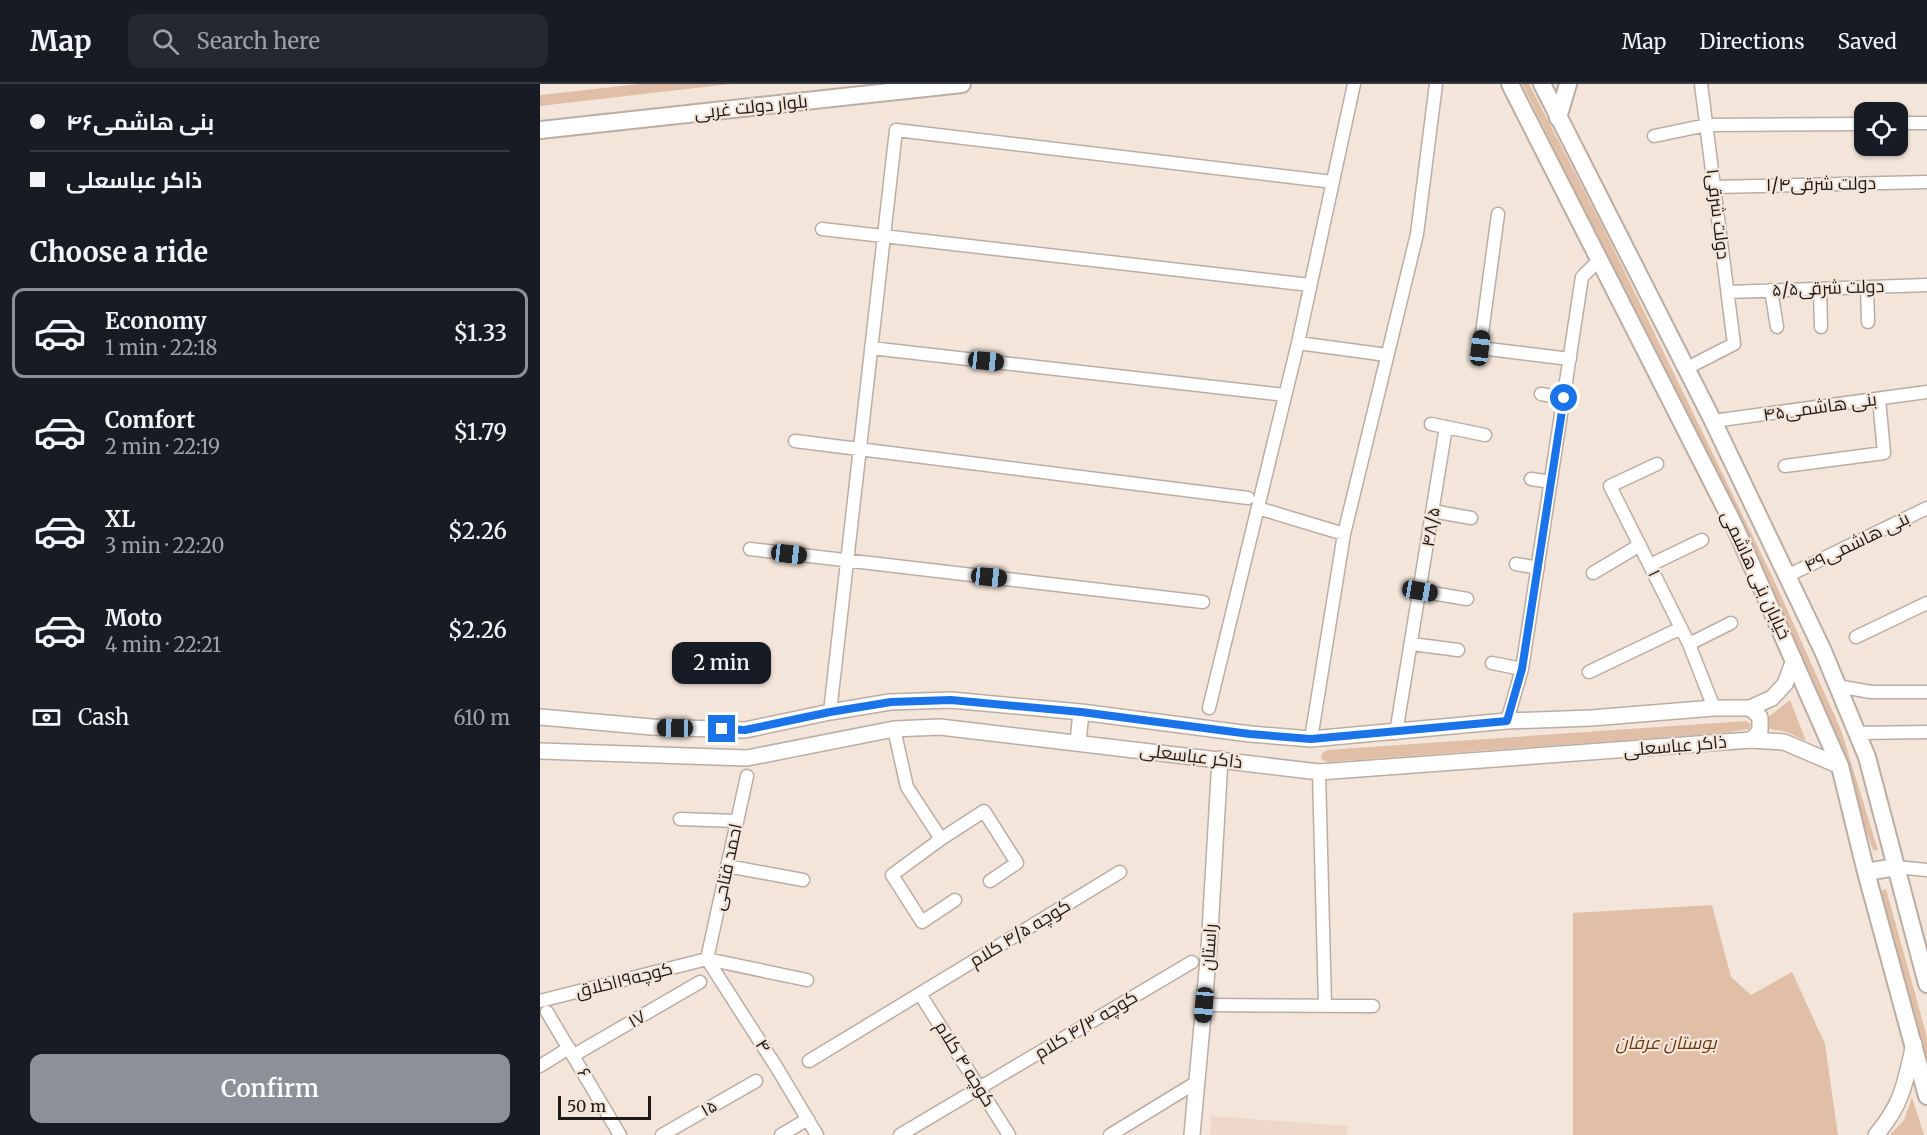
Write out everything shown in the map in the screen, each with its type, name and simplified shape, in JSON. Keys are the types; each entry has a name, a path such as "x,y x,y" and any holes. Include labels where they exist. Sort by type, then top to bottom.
{"main road":[{"name":"بلوار دولت غربی","path":"540,130 962,84"},
{"name":"خیابان بنی هاشمی","path":"1510,84 1734,525 1840,766 1866,872 1927,1096"},
{"name":"خیابان بنی هاشمی","path":"1542,84 1713,421 1837,686 1867,757 1927,984"},
{"path":"1558,118 1568,84"},
{"path":"1866,872 1896,867"}],"street":[{"path":"1209,708 1298,343 1354,84"},
{"path":"1311,739 1344,534 1417,234 1436,84"},
{"name":"۱دولت شرقی","path":"1687,368 1734,344 1701,84"},
{"path":"1908,123 1927,123"},
{"path":"1654,136 1707,125 1854,124"},
{"path":"830,712 896,130 1333,182"},
{"name":"۱/۴دولت شرقی","path":"1715,187 1927,182"},
{"path":"1498,214 1480,348 1570,359"},
{"path":"822,229 1310,285"},
{"path":"1507,721 1522,669 1582,277 1600,260"},
{"name":"۵/۵دولت شرقی","path":"1728,292 1927,285"},
{"path":"1867,287 1868,322"},
{"path":"1820,289 1821,327"},
{"path":"1771,290 1777,327"},
{"path":"1298,343 1387,355"},
{"path":"871,348 1285,395"},
{"name":"بنی هاشمی۴۵","path":"1713,421 1927,392"},
{"path":"1541,394 1564,398"},
{"path":"1785,466 1884,453 1879,399"},
{"path":"1431,424 1485,435"},
{"name":"۴۸/۵","path":"1396,733 1446,427"},
{"path":"795,441 1248,498"},
{"name":"۱","path":"1657,464 1611,486 1689,644 1714,708"},
{"path":"1531,478 1551,482"},
{"path":"1258,508 1344,534"},
{"name":"بنی هاشمی۴۹","path":"1787,576 1927,508"},
{"path":"1433,511 1471,518"},
{"path":"1650,565 1702,540"},
{"path":"1593,573 1640,545"},
{"path":"750,549 1203,602"},
{"path":"1516,564 1538,568"},
{"path":"1420,591 1467,599"},
{"path":"1856,637 1927,603"},
{"path":"1689,644 1731,623"},
{"path":"1589,672 1681,628"},
{"path":"1412,644 1458,650"},
{"name":"ذاکر عباسعلی","path":"540,717 652,728 745,730 891,702 951,700 1081,712 1250,734 1311,739 1507,721 1591,718 1714,708 1750,708 1772,698 1785,684 1794,660"},
{"path":"1492,663 1522,669"},
{"path":"1837,686 1871,692 1927,692"},
{"path":"1750,708 1760,717 1760,730 1751,740"},
{"path":"1078,742 1081,712"},
{"name":"ذاکر عباسعلی","path":"540,751 747,758 894,729 940,727 1319,772 1751,740 1784,742 1840,766"},
{"path":"894,729 907,787 941,839"},
{"path":"1857,733 1927,732"},
{"name":"راستان","path":"1192,1135 1209,949 1220,759"},
{"path":"1319,772 1325,1006"},
{"name":"احمد فتاحی","path":"707,959 747,777"},
{"path":"955,900 922,922 892,875 984,811 1017,863 990,881"},
{"path":"680,819 736,821"},
{"path":"727,866 803,880"},
{"path":"1896,867 1927,870"},
{"name":"کوچه ۴/۵ کلام","path":"809,1062 1120,873"},
{"path":"707,959 807,980"},
{"name":"کوچه۱۹اخلاق","path":"540,1001 707,959"},
{"name":"۴","path":"707,959 817,1135"},
{"name":"کوچه ۴/۳ کلام","path":"900,1135 1192,962"},
{"name":"۱۷","path":"540,1066 572,1052 700,982"},
{"name":"کوچه ۴ کلام","path":"920,994 1010,1135"},
{"path":"1204,1005 1373,1006"},
{"name":"۶","path":"547,1012 620,1135"},
{"path":"1876,1135 1890,1118 1902,1096 1914,1044"},
{"name":"۱۵","path":"662,1135 756,1081"},
{"path":"1110,1135 1197,1082"},
{"path":"781,1135 808,1119"}],"shaded area":[{"path":"1211,1116 1348,1126 1347,1135 1210,1135"}],"green space":[{"path":"640,84 730,84 540,106 540,95"},
{"path":"1522,84 1529,84 1604,229 1773,578 1841,730 1878,850 1873,850 1839,754 1708,459"},
{"path":"1790,700 1806,741 1787,732 1765,728 1768,723 1766,719"},
{"path":"1746,721 1751,724 1749,729 1724,733 1328,762 1321,759 1322,753 1328,750"},
{"path":"1886,889 1927,1037 1927,1067 1878,892"},
{"name":"بوستان عرفان","path":"1712,905 1731,977 1751,995 1792,972 1825,1044 1838,1135 1573,1135 1573,913"},
{"path":"1912,1097 1924,1135 1890,1135 1904,1120"}],"route":[{"path":"722,729 745,730 891,702 951,700 1081,712 1250,734 1311,739 1507,721 1522,669 1564,398"}]}
